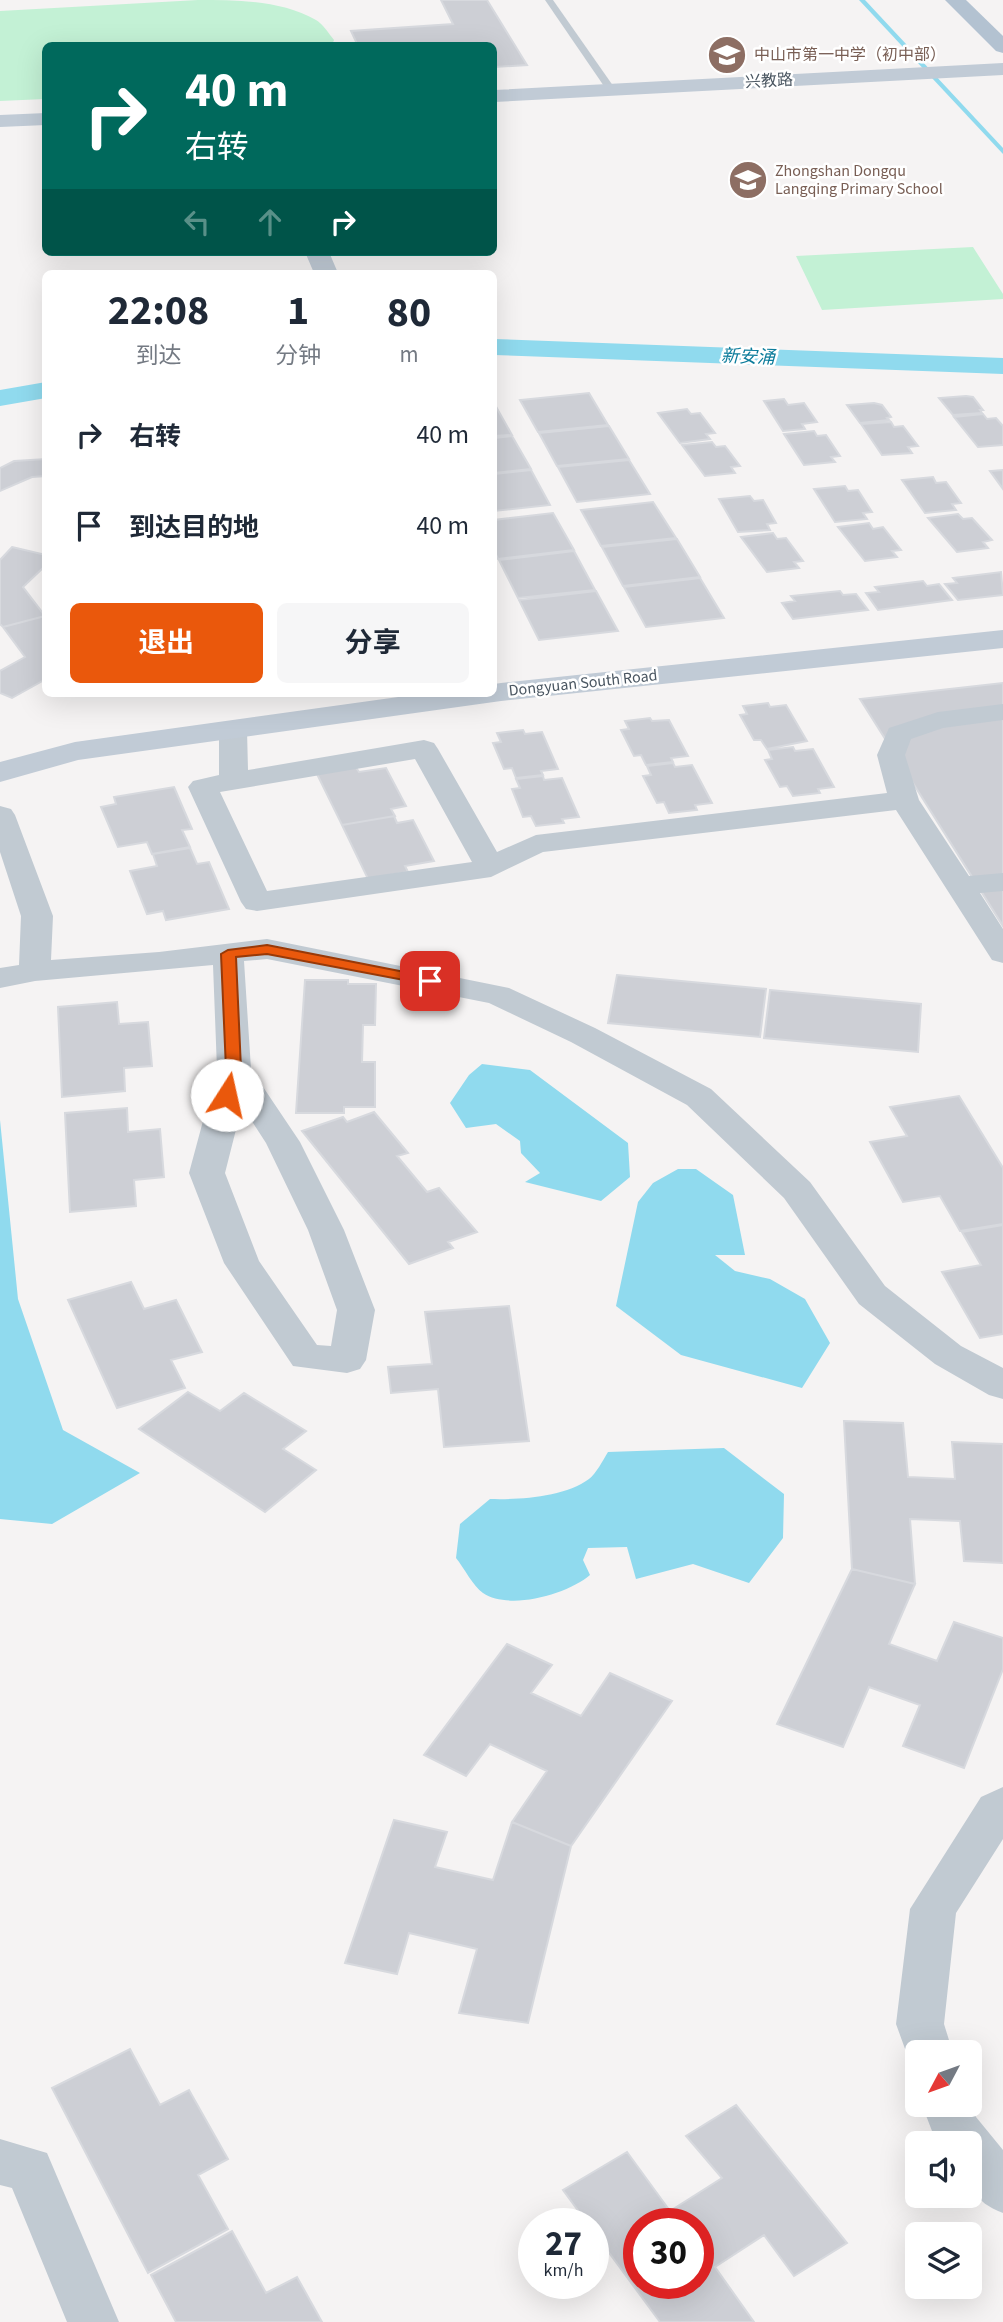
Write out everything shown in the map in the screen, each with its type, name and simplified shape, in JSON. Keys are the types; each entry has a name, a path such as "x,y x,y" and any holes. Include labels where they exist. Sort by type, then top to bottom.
{"main road":[{"path":"955,0 1003,47"}],"street":[{"name":"兴教路","path":"497,96 1003,69"},
{"path":"0,121 42,119"},
{"name":"Dongyuan South Road","path":"497,680 1003,624"},
{"name":"Dongyuan South Road","path":"497,680 1003,639"},
{"path":"0,756 66,739 181,718 341,697"},
{"name":"Dongyuan South Road","path":"0,772 75,751 233,730 407,697"},
{"path":"1003,712 938,720 899,734 891,755 904,800 1003,953"},
{"path":"233,730 234,781"},
{"path":"491,868 424,749 203,787 257,902 491,868 536,844 904,800"},
{"path":"0,815 15,895 37,916 35,971"},
{"path":"961,886 1003,882"},
{"path":"0,978 35,971 267,949 498,995 583,1035 699,1097 797,1190 872,1295 948,1355 1003,1385"},
{"path":"228,954 234,1069 207,1173 242,1262 306,1357 346,1360 356,1310 326,1230 283,1142 234,1069"},
{"path":"925,2040 920,2024 933,1909 997,1810 1003,1805"},
{"path":"0,2162 29,2169 93,2322"},
{"path":"982,2163 1003,2189"}],"lane":[{"path":"549,0 611,90"}],"green space":[{"path":"198,0 243,1 274,5 302,13 319,22 334,40 42,42 42,99 0,101 0,11"},
{"path":"973,247 1003,294 1003,299 822,310 796,256"}],"water":[{"path":"482,1064 530,1070 628,1143 630,1177 601,1201 525,1182 540,1173 521,1153 520,1141 496,1124 466,1128 450,1103 469,1075"},
{"path":"0,1120 18,1299 63,1430 140,1473 52,1524 0,1519"},
{"path":"678,1169 696,1169 733,1195 745,1255 715,1255 735,1271 770,1279 805,1299 830,1343 802,1388 681,1355 616,1306 638,1202 653,1183"},
{"path":"724,1448 784,1494 783,1538 749,1583 693,1564 636,1579 627,1547 588,1548 583,1560 590,1575 580,1582 538,1598 508,1600 494,1598 479,1590 456,1558 460,1524 490,1499 527,1498 567,1490 592,1477 608,1452"}],"building":[{"path":"441,0 487,0 527,65 497,67 497,42 356,42 351,31 453,24"},
{"path":"589,393 608,425 538,432 520,400"},
{"path":"973,397 983,410 980,410 982,413 953,415 939,398"},
{"path":"784,399 788,405 804,403 817,422 802,424 805,429 783,431 764,401"},
{"path":"847,405 882,405 891,417 887,418 889,420 860,423"},
{"path":"497,408 512,435 497,436"},
{"path":"687,409 691,414 700,413 715,433 706,434 710,439 680,443 658,413"},
{"path":"983,414 987,419 996,418 1003,426 1003,445 978,447 954,417"},
{"path":"891,422 894,427 903,426 918,446 908,447 912,453 882,455 861,424"},
{"path":"609,426 629,459 557,466 539,433"},
{"path":"814,431 817,436 826,435 840,456 831,457 835,462 804,465 784,434"},
{"path":"512,436 531,469 497,473 497,438"},
{"path":"712,442 716,447 725,446 740,466 731,467 735,473 705,476 682,445"},
{"path":"42,459 42,476 32,477 0,491 0,468 14,461"},
{"path":"629,460 650,494 577,502 558,467"},
{"path":"531,470 550,505 497,511 497,474"},
{"path":"1003,470 1003,489 990,471"},
{"path":"933,477 936,483 946,482 961,503 952,504 956,510 925,513 902,480"},
{"path":"845,486 848,491 858,490 872,512 863,513 867,519 835,522 814,489"},
{"path":"750,496 754,501 763,500 776,523 767,524 770,530 738,532 719,499"},
{"path":"653,502 676,538 601,546 581,510"},
{"path":"553,513 574,550 498,559 497,520"},
{"path":"958,514 963,519 972,518 992,540 983,542 988,548 957,552 928,518"},
{"path":"869,523 873,529 883,527 901,550 892,551 897,557 865,561 838,527"},
{"path":"773,533 777,539 786,538 803,561 794,562 799,568 767,572 741,537"},
{"path":"677,539 700,577 623,586 602,547"},
{"path":"12,547 42,554 42,569 23,587 42,612 42,617 3,627 0,624 0,560"},
{"path":"574,551 595,590 518,598 499,560"},
{"path":"1001,572 1003,595 958,600 945,584 957,583 953,578"},
{"path":"700,578 724,618 646,627 624,587"},
{"path":"923,581 927,586 939,584 952,600 878,610 866,593 879,592 875,587"},
{"path":"596,591 618,631 539,640 519,600"},
{"path":"840,591 843,595 856,594 868,610 793,619 782,603 795,601 791,596"},
{"path":"42,617 42,681 12,698 0,693 0,671 25,657 3,627"},
{"path":"1003,683 1003,926 860,699"},
{"path":"768,703 770,707 786,705 807,741 767,749 761,740 754,740 740,715 747,714 743,706"},
{"path":"650,718 652,721 669,720 688,756 671,758 673,762 646,765 641,755 634,756 621,730 629,729 625,721"},
{"path":"523,730 525,734 542,732 558,769 541,771 543,775 516,778 512,768 504,769 493,743 501,742 497,733"},
{"path":"793,747 795,751 813,749 834,787 818,789 820,793 793,796 787,786 780,787 765,760 772,759 768,750"},
{"path":"673,763 675,767 692,765 712,803 695,805 697,810 669,813 664,802 657,803 643,776 651,775 647,766"},
{"path":"355,766 359,772 386,768 406,806 391,809 395,816 342,825 316,772"},
{"path":"543,776 544,780 562,778 579,817 562,819 564,823 536,826 531,816 523,817 512,789 520,788 516,779"},
{"path":"174,787 192,829 182,830 190,847 152,854 147,842 118,847 101,807 116,804 114,797"},
{"path":"394,816 397,823 413,820 434,861 405,866 408,872 368,879 342,825"},
{"path":"190,848 197,864 209,862 229,909 166,920 163,911 147,914 130,871 157,866 153,854"},
{"path":"617,975 766,989 760,1037 608,1023"},
{"path":"305,980 348,980 348,984 376,984 375,1025 363,1025 362,1062 375,1062 375,1107 344,1107 344,1113 296,1113"},
{"path":"770,990 921,1004 918,1052 764,1038"},
{"path":"117,1002 119,1024 148,1022 152,1066 124,1068 125,1091 62,1097 58,1007"},
{"path":"959,1096 1003,1168 1003,1224 960,1231 940,1196 903,1202 870,1142 907,1136 890,1107"},
{"path":"127,1108 128,1132 160,1129 164,1177 134,1180 136,1206 70,1212 65,1113"},
{"path":"374,1112 408,1153 397,1156 427,1192 439,1188 477,1232 448,1242 453,1248 409,1264 302,1131 343,1117 347,1122"},
{"path":"1003,1225 1003,1334 980,1338 942,1272 981,1265 962,1232"},
{"path":"131,1282 144,1309 176,1300 202,1352 171,1360 185,1388 117,1408 68,1300"},
{"path":"509,1306 529,1441 444,1447 438,1389 391,1393 388,1367 432,1364 425,1312"},
{"path":"188,1392 220,1411 244,1393 306,1431 283,1449 316,1470 265,1512 139,1429"},
{"path":"844,1421 903,1423 908,1477 955,1479 952,1442 1003,1444 1003,1563 964,1561 960,1521 910,1519 915,1584 852,1569"},
{"path":"852,1569 915,1584 889,1644 937,1661 954,1622 1003,1638 1003,1669 964,1768 903,1746 920,1705 869,1687 843,1747 777,1724"},
{"path":"507,1644 552,1665 531,1693 581,1716 610,1673 672,1701 571,1846 512,1822 547,1771 490,1744 466,1776 424,1755"},
{"path":"394,1820 447,1832 435,1867 493,1880 512,1822 571,1846 528,2023 459,2013 477,1949 409,1933 397,1974 345,1963"},
{"path":"130,2049 160,2105 189,2090 228,2159 198,2175 228,2229 148,2273 52,2088"},
{"path":"736,2105 847,2243 794,2276 764,2235 715,2267 754,2322 660,2322 643,2299 714,2299 714,2208 675,2208 722,2178 686,2136"},
{"path":"627,2152 668,2208 623,2208 623,2272 609,2253 609,2208 576,2208 563,2190"},
{"path":"232,2231 266,2293 297,2277 322,2322 176,2322 151,2275"}],"waterway":[{"path":"862,0 1003,152"},
{"name":"新安涌","path":"497,347 1003,366"},
{"name":"新安涌","path":"0,398 42,391"}],"place":[{"name":"中山市第一中学（初中部）","path":"727,55"},
{"name":"Zhongshan Dongqu Langqing Primary School","path":"748,180"}],"route":[{"path":"227,1095 234,1069 228,954 267,949 430,981"}]}
